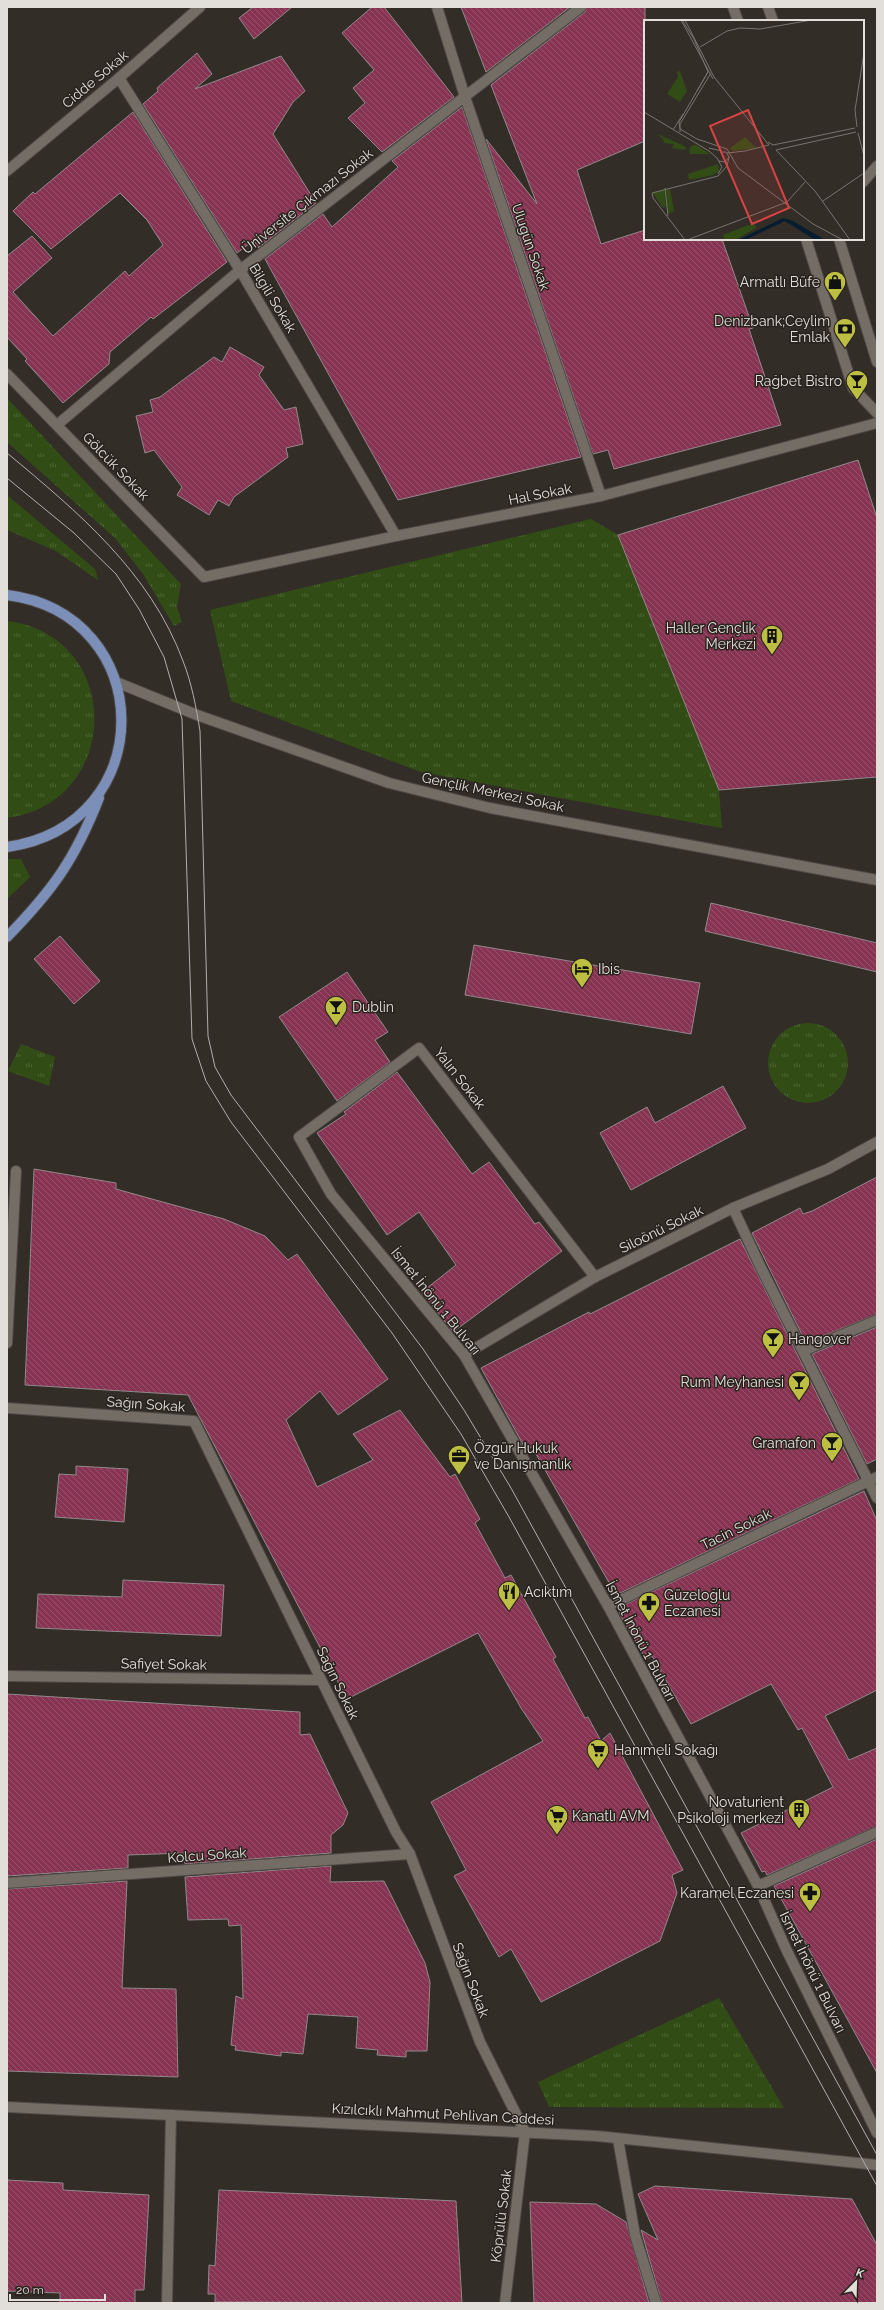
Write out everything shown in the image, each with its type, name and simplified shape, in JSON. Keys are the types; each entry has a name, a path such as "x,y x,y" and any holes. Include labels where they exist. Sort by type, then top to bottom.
{"main road":[{"path":"7,592 51,608 79,626 101,652 116,682 121,705 121,734 113,768 84,836 66,867 40,903 7,937"},
{"path":"7,596 19,597"},
{"path":"7,847 43,838 61,829 79,816 94,801 106,783"}],"street":[{"name":"Cidde Sokak","path":"7,170 120,78 200,7"},
{"name":"Ulugün Sokak","path":"436,7 464,97 601,496"},
{"name":"Üniversite Çıkmazı Sokak","path":"57,426 240,270 581,7"},
{"path":"733,7 738,20"},
{"path":"768,7 773,20"},
{"name":"Bilgili Sokak","path":"120,78 240,270 396,536"},
{"path":"864,181 877,166"},
{"path":"806,240 853,388 877,413"},
{"path":"839,240 877,362"},
{"name":"Gölcük Sokak","path":"7,374 204,577"},
{"name":"Hal Sokak","path":"204,577 396,536 601,496 877,422"},
{"name":"Gençlik Merkezi Sokak","path":"116,682 212,720 389,783 490,808 877,880"},
{"name":"Yalın Sokak","path":"331,1194 299,1137 419,1048 595,1277"},
{"name":"Siloönü Sokak","path":"464,1355 595,1277 733,1208 828,1169 877,1142"},
{"path":"7,1343 16,1171"},
{"name":"İsmet İnönü 1 Bulvarı","path":"331,1194 464,1355 608,1606 758,1886 794,1966 877,2133"},
{"path":"733,1208 803,1351 873,1479 877,1498"},
{"path":"803,1351 877,1320"},
{"name":"Sağın Sokak","path":"7,1408 194,1421 320,1680 396,1832 410,1854 480,2042 525,2132"},
{"name":"Tacin Sokak","path":"608,1606 873,1479"},
{"name":"Safiyet Sokak","path":"7,1676 320,1680"},
{"path":"758,1886 877,1832"},
{"name":"Kolcu Sokak","path":"7,1883 410,1854"},
{"name":"Kızılcıklı Mahmut Pehlivan Caddesi","path":"7,2107 525,2132 618,2139 877,2165"},
{"path":"167,2303 171,2115"},
{"name":"Köprülü Sokak","path":"505,2303 525,2132"},
{"path":"618,2139 635,2235 656,2303"}],"green space":[{"path":"7,398 181,584 177,607 182,622 174,626 143,574 115,538 7,442"},
{"path":"7,495 95,569 98,580 56,551 7,530"},
{"path":"591,519 618,535 719,790 722,828 421,772 231,701 210,610"},
{"path":"7,621 45,633 72,655 89,685 94,719 89,752 73,782 45,806 7,818"},
{"path":"7,859 21,859 30,877 7,899"},
{"path":"808,1023 823,1026 836,1035 845,1048 848,1063 845,1078 836,1091 823,1100 808,1103 793,1100 780,1091 771,1078 768,1063 771,1048 780,1035 793,1026"},
{"path":"21,1044 55,1057 49,1086 8,1071"},
{"path":"719,1998 784,2108 549,2107 538,2082"}],"building":[{"path":"253,7 292,7 254,39 239,18"},
{"path":"372,7 384,7 454,97 382,152 348,118 365,103 353,88 374,70 342,33"},
{"path":"461,7 570,7 486,72"},
{"path":"587,7 645,7 644,141 577,170 601,244 644,230 644,240 722,240 753,328 749,329 781,425 614,469 608,450 593,454 486,139 537,204 491,85 585,12"},
{"path":"197,53 212,74 195,89 281,56 305,91 293,102 273,134 316,203 258,248 254,240 237,253 143,104 158,91 157,88"},
{"path":"462,107 581,457 398,500 265,259 323,214 332,227 398,167 392,161"},
{"path":"133,112 227,262 153,319 151,317 110,352 109,364 63,403 25,361 27,359 7,337 7,256 32,236 52,258 13,292 53,336 125,271 129,276 163,245 147,220 120,193 51,249 13,211 33,192 35,194"},
{"path":"230,347 264,367 259,375 284,410 296,407 303,444 286,448 288,457 234,497 229,506 218,500 209,515 177,495 182,487 154,450 145,453 136,416 153,412 150,400 160,397 214,357 222,362"},
{"name":"Haller Gençlik Merkezi","path":"858,460 877,518 877,777 719,790 618,535"},
{"path":"711,903 877,943 877,972 705,931"},
{"path":"60,936 100,981 74,1004 34,959"},
{"name":"Ibis","path":"474,945 700,983 691,1034 465,995"},
{"name":"Dublin","path":"347,972 388,1032 375,1040 390,1062 337,1101 279,1017"},
{"path":"397,1072 472,1174 489,1162 535,1224 539,1222 562,1251 453,1332 422,1292 456,1265 419,1212 387,1235 317,1133 346,1114 344,1112"},
{"path":"723,1086 746,1128 631,1190 600,1133 647,1107 655,1123"},
{"path":"34,1169 116,1183 116,1189 224,1219 265,1236 288,1260 297,1254 388,1379 338,1415 320,1391 286,1420 317,1487 373,1460 353,1434 400,1410 450,1477 455,1474 480,1519 475,1523 505,1578 511,1575 556,1657 553,1659 585,1718 588,1717 601,1741 610,1733 683,1870 672,1875 677,1893 660,1941 541,2002 511,1949 499,1957 454,1876 466,1870 431,1802 543,1741 521,1708 478,1633 347,1699 188,1395 25,1385"},
{"path":"877,1177 877,1314 806,1343 752,1233 800,1208 803,1214 812,1211"},
{"path":"740,1239 859,1479 616,1595 532,1447 526,1450 481,1368 589,1312 590,1314"},
{"path":"877,1327 877,1459 867,1464 812,1354"},
{"path":"76,1466 128,1469 124,1522 55,1517 59,1474 76,1475"},
{"path":"864,1491 877,1521 877,1690 825,1716 849,1760 877,1748 877,1826 767,1875 765,1871 762,1872 741,1833 833,1787 802,1728 798,1730 771,1684 691,1724 652,1656 646,1659 619,1613 625,1610 622,1606"},
{"path":"123,1580 224,1585 221,1636 36,1628 38,1594 122,1597"},
{"path":"7,1694 300,1712 300,1735 310,1734 348,1813 343,1825 331,1835 331,1853 185,1864 184,1853 128,1855 128,1868 7,1876"},
{"path":"877,1839 877,2073 774,1886"},
{"path":"331,1866 330,1882 384,1881 425,1963 430,1982 427,2051 406,2051 406,2057 377,2055 378,2050 356,2048 358,2017 308,2014 303,2054 281,2052 281,2056 235,2050 236,2046 231,2045 236,1996 243,1999 241,1925 229,1926 228,1919 188,1920 185,1877"},
{"path":"127,1881 122,1988 176,1989 178,2077 7,2071 7,1889"},
{"path":"7,2180 63,2183 63,2190 149,2195 144,2290 135,2290 135,2303 60,2303 60,2293 7,2291"},
{"path":"655,2186 852,2199 877,2245 877,2303 662,2303 641,2230 658,2240 638,2194"},
{"path":"219,2190 456,2201 462,2303 215,2302 215,2294 208,2294 209,2265 215,2266"},
{"path":"530,2202 596,2204 626,2222 649,2303 534,2303"}],"tram line":[{"path":"7,453 85,521 132,572 152,599 169,629 189,678 200,731 208,1036 215,1067 231,1095 423,1349 464,1410 511,1488 877,2155"},
{"path":"7,478 74,533 116,574 139,609 164,657 182,719 192,1039 206,1081 231,1122 392,1333 461,1434 509,1517 877,2186"}],"place":[{"name":"Armatlı Büfe","path":"835,302"},
{"name":"Denizbank;Ceylim Emlak","path":"845,348"},
{"name":"Rağbet Bistro","path":"857,400"},
{"name":"Haller Gençlik Merkezi","path":"772,656"},
{"name":"Ibis","path":"582,988"},
{"name":"Dublin","path":"336,1026"},
{"name":"Hangover","path":"773,1358"},
{"name":"Rum Meyhanesi","path":"799,1402"},
{"name":"Gramafon","path":"832,1462"},
{"name":"Özgür Hukuk ve Danışmanlık","path":"459,1476"},
{"name":"Acıktım","path":"509,1612"},
{"name":"Güzeloğlu Eczanesi","path":"649,1622"},
{"name":"Hanımeli Sokağı","path":"598,1770"},
{"name":"Novaturient Psikoloji merkezi","path":"799,1830"},
{"name":"Kanatlı AVM","path":"557,1836"},
{"name":"Karamel Eczanesi","path":"810,1912"}]}
